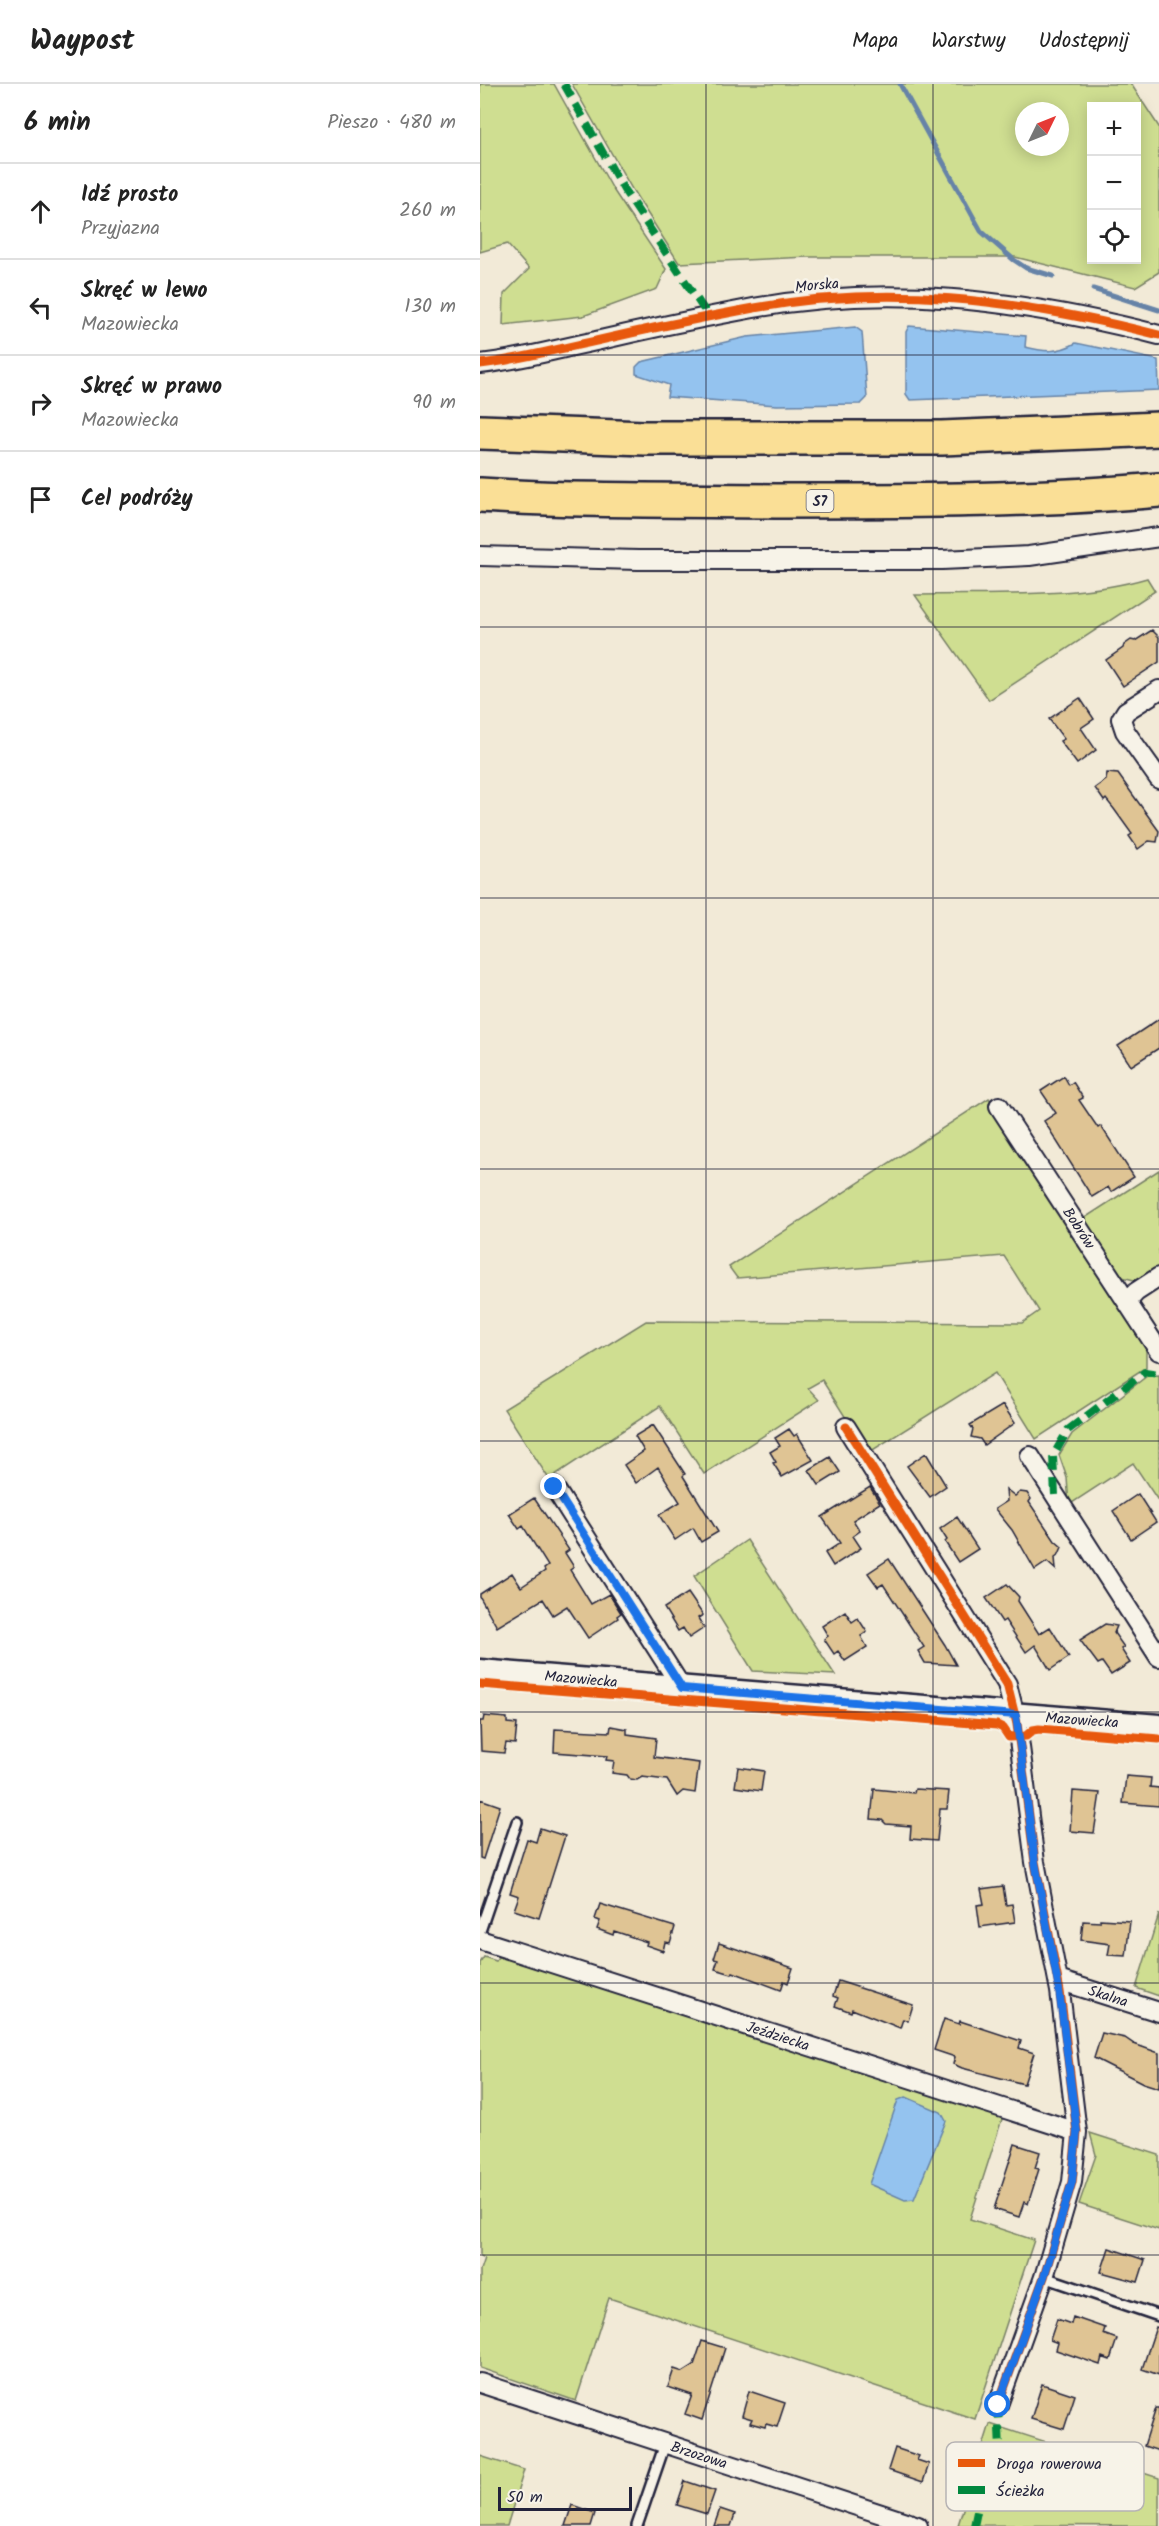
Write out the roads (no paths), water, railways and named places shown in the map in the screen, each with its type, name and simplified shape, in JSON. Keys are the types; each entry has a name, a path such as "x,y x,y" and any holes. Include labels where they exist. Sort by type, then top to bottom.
{"highway":[{"path":"480,432 656,438 942,438 1159,429"},
{"name":"S7","path":"480,495 643,500 888,501 1101,495 1159,490"}],"street":[{"name":"Morska","path":"480,364 538,354 738,311 843,297 909,296 975,299 1066,313 1159,335"},
{"path":"480,556 638,560 942,560 1029,556 1159,537"},
{"path":"1159,690 1126,711 1121,719 1125,731 1159,779"},
{"name":"Bobrów","path":"999,1106 1159,1351"},
{"path":"1127,1302 1136,1292 1159,1277"},
{"path":"846,1426 1003,1677 1016,1715 1035,1862 1058,1980 1077,2132 1072,2182 1044,2277 998,2405"},
{"path":"1030,1456 1159,1657"},
{"path":"554,1487 682,1688"},
{"name":"Mazowiecka","path":"480,1671 1159,1725"},
{"name":"Jeździecka","path":"480,1940 1077,2132"},
{"name":"Skalna","path":"1058,1980 1159,2012"},
{"name":"Brzozowa","path":"480,2384 918,2526"}],"lane":[{"path":"480,1931 517,1822"},
{"path":"1044,2277 1159,2316"},
{"path":"637,2526 665,2444"}],"water":[{"path":"909,326 1026,336 1025,347 1039,350 1057,350 1076,343 1158,360 1159,390 910,400 906,394 906,332"},
{"path":"855,327 862,332 867,398 861,404 777,405 667,397 669,385 636,374 636,367 641,362 747,337"},
{"path":"906,2097 941,2112 946,2121 914,2199 905,2200 869,2184 898,2100"}],"waterway":[{"path":"900,84 981,231 1026,268 1053,276"},
{"path":"1093,289 1159,310"}]}
